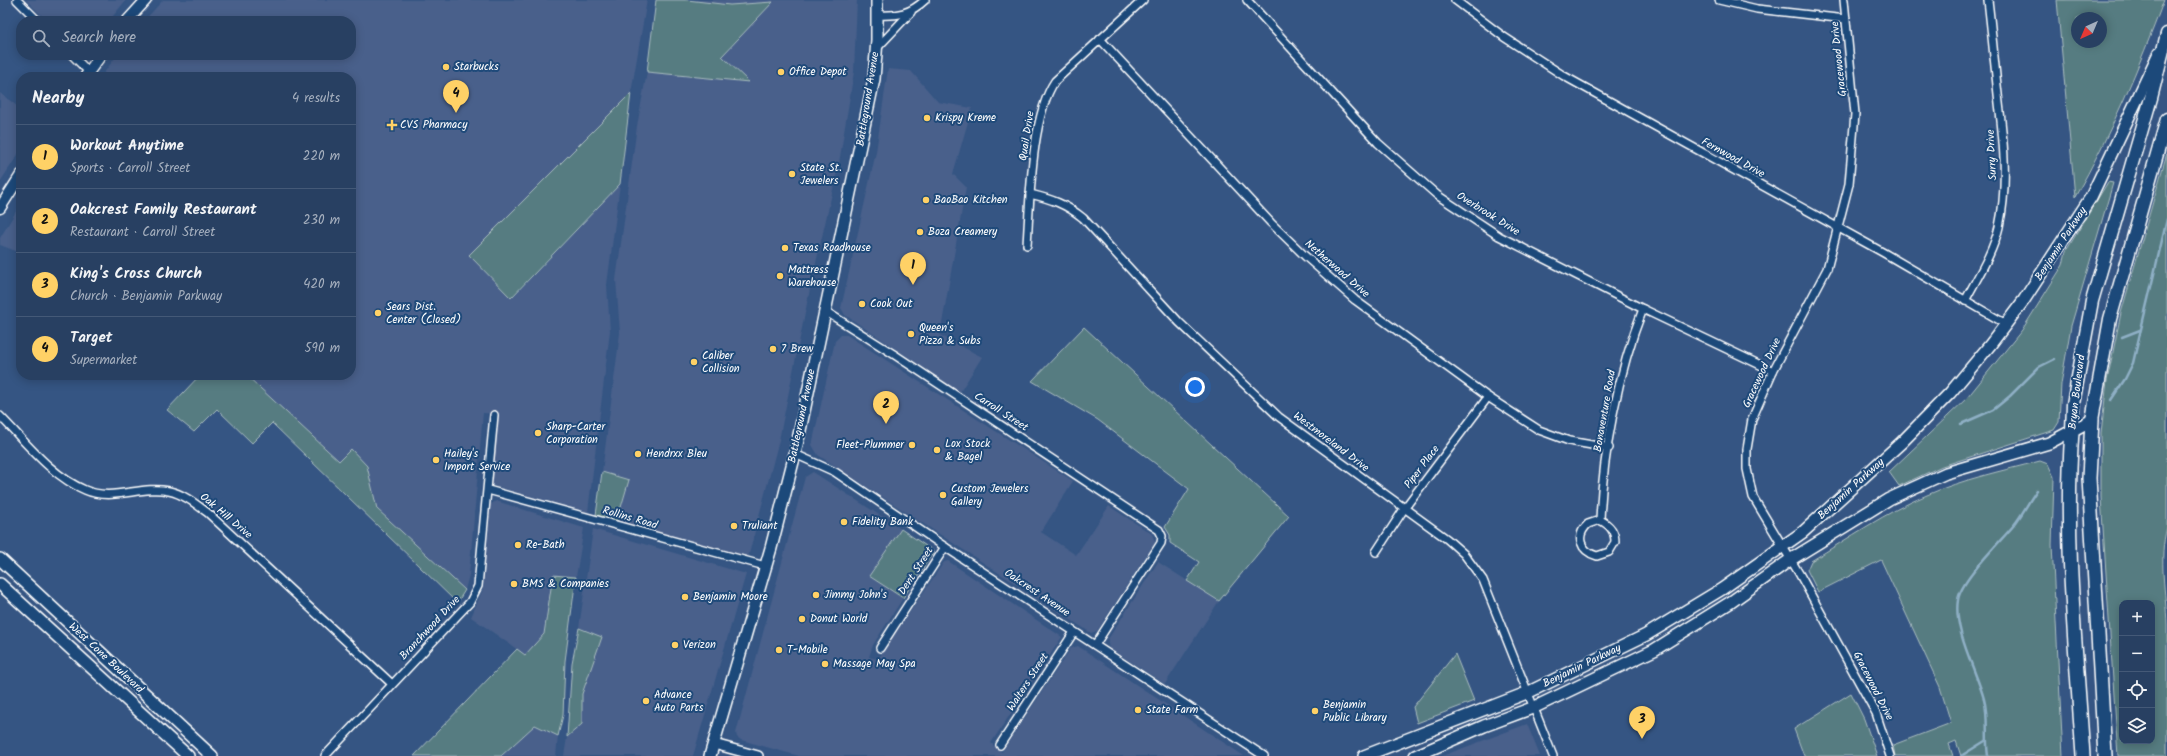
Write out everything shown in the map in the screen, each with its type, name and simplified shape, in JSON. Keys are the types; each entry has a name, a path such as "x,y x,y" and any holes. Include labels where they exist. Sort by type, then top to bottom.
{"highway":[{"name":"Bryan Boulevard","path":"2083,756 2072,587 2069,479 2073,404 2092,301 2151,98 2166,36"},
{"path":"2092,420 2110,319 2167,119"},
{"name":"Bryan Boulevard","path":"2092,420 2089,478 2106,756"}],"main road":[{"path":"132,16 146,0"},
{"name":"Battleground Avenue","path":"710,756 765,566 795,454 859,156 874,78 877,48 877,0"},
{"name":"Benjamin Parkway","path":"1364,756 1529,692 1646,636 1722,589 1783,548 1809,527 1902,442 1950,393 2006,324 2059,249 2091,197 2166,36"},
{"path":"88,72 97,60"},
{"path":"0,208 16,183"},
{"name":"Benjamin Parkway","path":"1415,756 1484,726 1535,708 1654,650 1731,602 1790,560 1889,499 1946,473 2049,443 2092,420"},
{"name":"West Cone Boulevard","path":"0,559 212,756"},
{"name":"West Cone Boulevard","path":"0,584 188,756"}],"street":[{"path":"17,0 33,16"},
{"path":"877,48 912,11 925,0"},
{"name":"Quail Drive","path":"1027,245 1030,194 1039,123 1048,91 1055,81 1143,0"},
{"name":"Overbrook Drive","path":"1247,0 1378,143 1437,195 1499,236 1643,309 1773,370"},
{"name":"Fernwood Drive","path":"1455,0 1504,37 1564,76 2006,324"},
{"path":"1720,0 1757,9 1846,19"},
{"name":"Gracewood Drive","path":"1844,0 1855,114 1850,184 1827,269 1773,370 1752,419 1747,449 1747,469 1754,497 1876,713 1890,756"},
{"name":"Surry Drive","path":"1965,301 1986,260 1998,228 2004,200 2005,172 2003,141 1988,0"},
{"path":"877,15 902,15 912,11"},
{"name":"Netherwood Drive","path":"1100,39 1271,223 1305,256 1355,300 1488,397 1539,430 1569,441 1608,448"},
{"path":"76,60 85,72"},
{"name":"Westmoreland Drive","path":"1030,194 1057,200 1083,218 1179,322 1279,417 1447,540 1475,567 1483,580 1529,692 1553,756"},
{"name":"Bonaventure Road","path":"1600,520 1608,448 1622,373 1643,309"},
{"name":"Carroll Street","path":"825,311 1152,524 1162,536 1161,543 1095,645"},
{"name":"Piper Place","path":"1376,552 1404,509 1488,397"},
{"name":"Branchwood Drive","path":"325,756 470,602 478,586 494,415"},
{"name":"Oak Hill Drive","path":"0,416 60,475 85,490 95,493 122,494 154,490 169,491 181,495 197,505 392,684"},
{"name":"Oakcrest Avenue","path":"795,454 835,472 945,547 1264,756"},
{"name":"Rollins Road","path":"488,490 765,566"},
{"path":"1600,520 1608,524 1613,530 1615,542 1609,552 1597,556 1584,549 1580,542 1580,535 1588,524 1600,520"},
{"name":"Dent Street","path":"880,648 945,547"},
{"name":"Walters Street","path":"1000,745 1074,632"},
{"path":"714,744 758,756"}],"shaded area":[{"path":"26,0 126,0 113,16 42,16"},
{"path":"163,0 647,0 631,93 469,255 512,298 620,184 607,285 610,331 588,512 494,486 492,484 497,414 483,413 469,575 465,590 377,509 367,466 351,449 339,461 251,380 356,380 356,72 105,72 113,60 356,60 356,16 149,16"},
{"path":"687,0 857,0 854,72 839,163 810,289 779,440 748,558 617,521 629,480 602,472 620,333 616,280 637,126 647,72 748,81 722,56 772,2 730,5"},
{"path":"888,69 911,71 938,102 972,108 953,174 966,187 940,335 982,357 960,392 845,315 841,308 876,152"},
{"path":"0,93 16,105 16,158 0,182"},
{"path":"16,211 16,251 0,245 0,238"},
{"path":"841,335 847,335 1073,481 1041,532 1076,555 1109,506 1152,534 1155,542 1097,631 1091,633 818,455 812,445 835,341"},
{"path":"813,472 901,529 869,576 903,598 873,645 869,657 878,659 944,562 948,561 1062,637 991,743 1002,752 1071,648 1078,646 1244,756 799,756 741,740 737,737 736,733 805,477"},
{"path":"496,501 584,528 576,577 553,575 544,634 525,655 471,617 483,589 491,504"},
{"path":"593,529 746,574 693,756 564,756 567,737 582,724 582,694 601,637 579,628"},
{"path":"1158,562 1219,601 1165,684 1109,648 1108,644 1108,639"},
{"path":"1527,724 1540,756 1442,756"},
{"path":"535,725 558,736 556,756 501,756"}],"green space":[{"path":"656,0 687,0 730,5 773,2 722,56 749,82 647,72"},
{"path":"2057,0 2164,0 2124,100 2075,197"},
{"path":"631,93 620,184 511,298 469,255"},
{"path":"2167,153 2167,527 2164,539 2163,576 2167,625 2167,756 2118,756 2101,497 2101,433 2107,381 2121,313"},
{"path":"2108,182 2113,183 2071,326 2061,384 2059,422 2054,430 1942,466 1899,486 1889,472 1967,398 2022,330 2063,265 2066,251"},
{"path":"1084,327 1289,516 1219,601 1187,581 1199,562 1170,543 1170,535 1165,527 1189,489 1098,420 1032,381"},
{"path":"195,380 251,380 339,461 351,449 367,466 377,509 465,590 457,603 272,423 252,443 217,409 194,432 167,410"},
{"path":"2040,461 2048,464 2054,477 2052,545 2063,756 1961,756 1956,741 1949,744 1953,756 1895,756 1893,745 1951,723 1940,687 1881,560 1818,592 1807,570 1811,561 1882,517 1927,495 1969,480"},
{"path":"602,472 629,480 617,521 596,515"},
{"path":"901,529 932,550 933,553 903,598 869,576"},
{"path":"553,575 576,577 565,661 563,715 558,736 535,725 501,756 414,756 517,649 525,655 544,634"},
{"path":"579,628 602,637 582,694 582,724 567,737 572,663"},
{"path":"1455,654 1474,701 1417,723 1413,707"},
{"path":"1851,693 1864,719 1877,756 1804,756 1794,729"}],"waterway":[{"path":"2111,400 2125,379 2133,363 2167,219"},
{"path":"2122,337 2140,330"},
{"path":"1961,424 1993,410 2010,396 2039,367 2055,359"},
{"path":"1988,756 1987,720 1984,699 1962,636 1957,611 1958,600 1960,592 1973,572 2014,525 2037,490"},
{"path":"1961,756 1985,741"}],"place":[{"name":"Starbucks","path":"446,67"},
{"name":"Office Depot","path":"781,72"},
{"name":"Target","path":"456,113"},
{"name":"Krispy Kreme","path":"927,118"},
{"name":"CVS Pharmacy","path":"392,125"},
{"name":"State St. Jewelers","path":"792,174"},
{"name":"BaoBao Kitchen","path":"926,200"},
{"name":"Boza Creamery","path":"920,232"},
{"name":"Texas Roadhouse","path":"785,248"},
{"name":"Mattress Warehouse","path":"780,276"},
{"name":"Workout Anytime","path":"913,285"},
{"name":"Cook Out","path":"862,304"},
{"name":"Sears Dist. Center (Closed)","path":"378,313"},
{"name":"Queen's Pizza & Subs","path":"911,334"},
{"name":"7 Brew","path":"773,349"},
{"name":"Caliber Collision","path":"694,362"},
{"name":"Oakcrest Family Restaurant","path":"886,424"},
{"name":"Sharp-Carter Corporation","path":"538,433"},
{"name":"Fleet-Plummer","path":"912,445"},
{"name":"Lox Stock & Bagel","path":"937,450"},
{"name":"Hendrxx Bleu","path":"638,454"},
{"name":"Hailey's Import Service","path":"436,460"},
{"name":"Custom Jewelers Gallery","path":"943,495"},
{"name":"Fidelity Bank","path":"844,522"},
{"name":"Truliant","path":"734,526"},
{"name":"Re-Bath","path":"518,545"},
{"name":"BMS & Companies","path":"514,584"},
{"name":"Jimmy John's","path":"816,595"},
{"name":"Benjamin Moore","path":"685,597"},
{"name":"Donut World","path":"802,619"},
{"name":"Verizon","path":"675,645"},
{"name":"T-Mobile","path":"779,650"},
{"name":"Massage May Spa","path":"825,664"},
{"name":"Advance Auto Parts","path":"646,701"},
{"name":"State Farm","path":"1138,710"},
{"name":"Benjamin Public Library","path":"1315,711"},
{"name":"King's Cross Church","path":"1642,739"}]}
